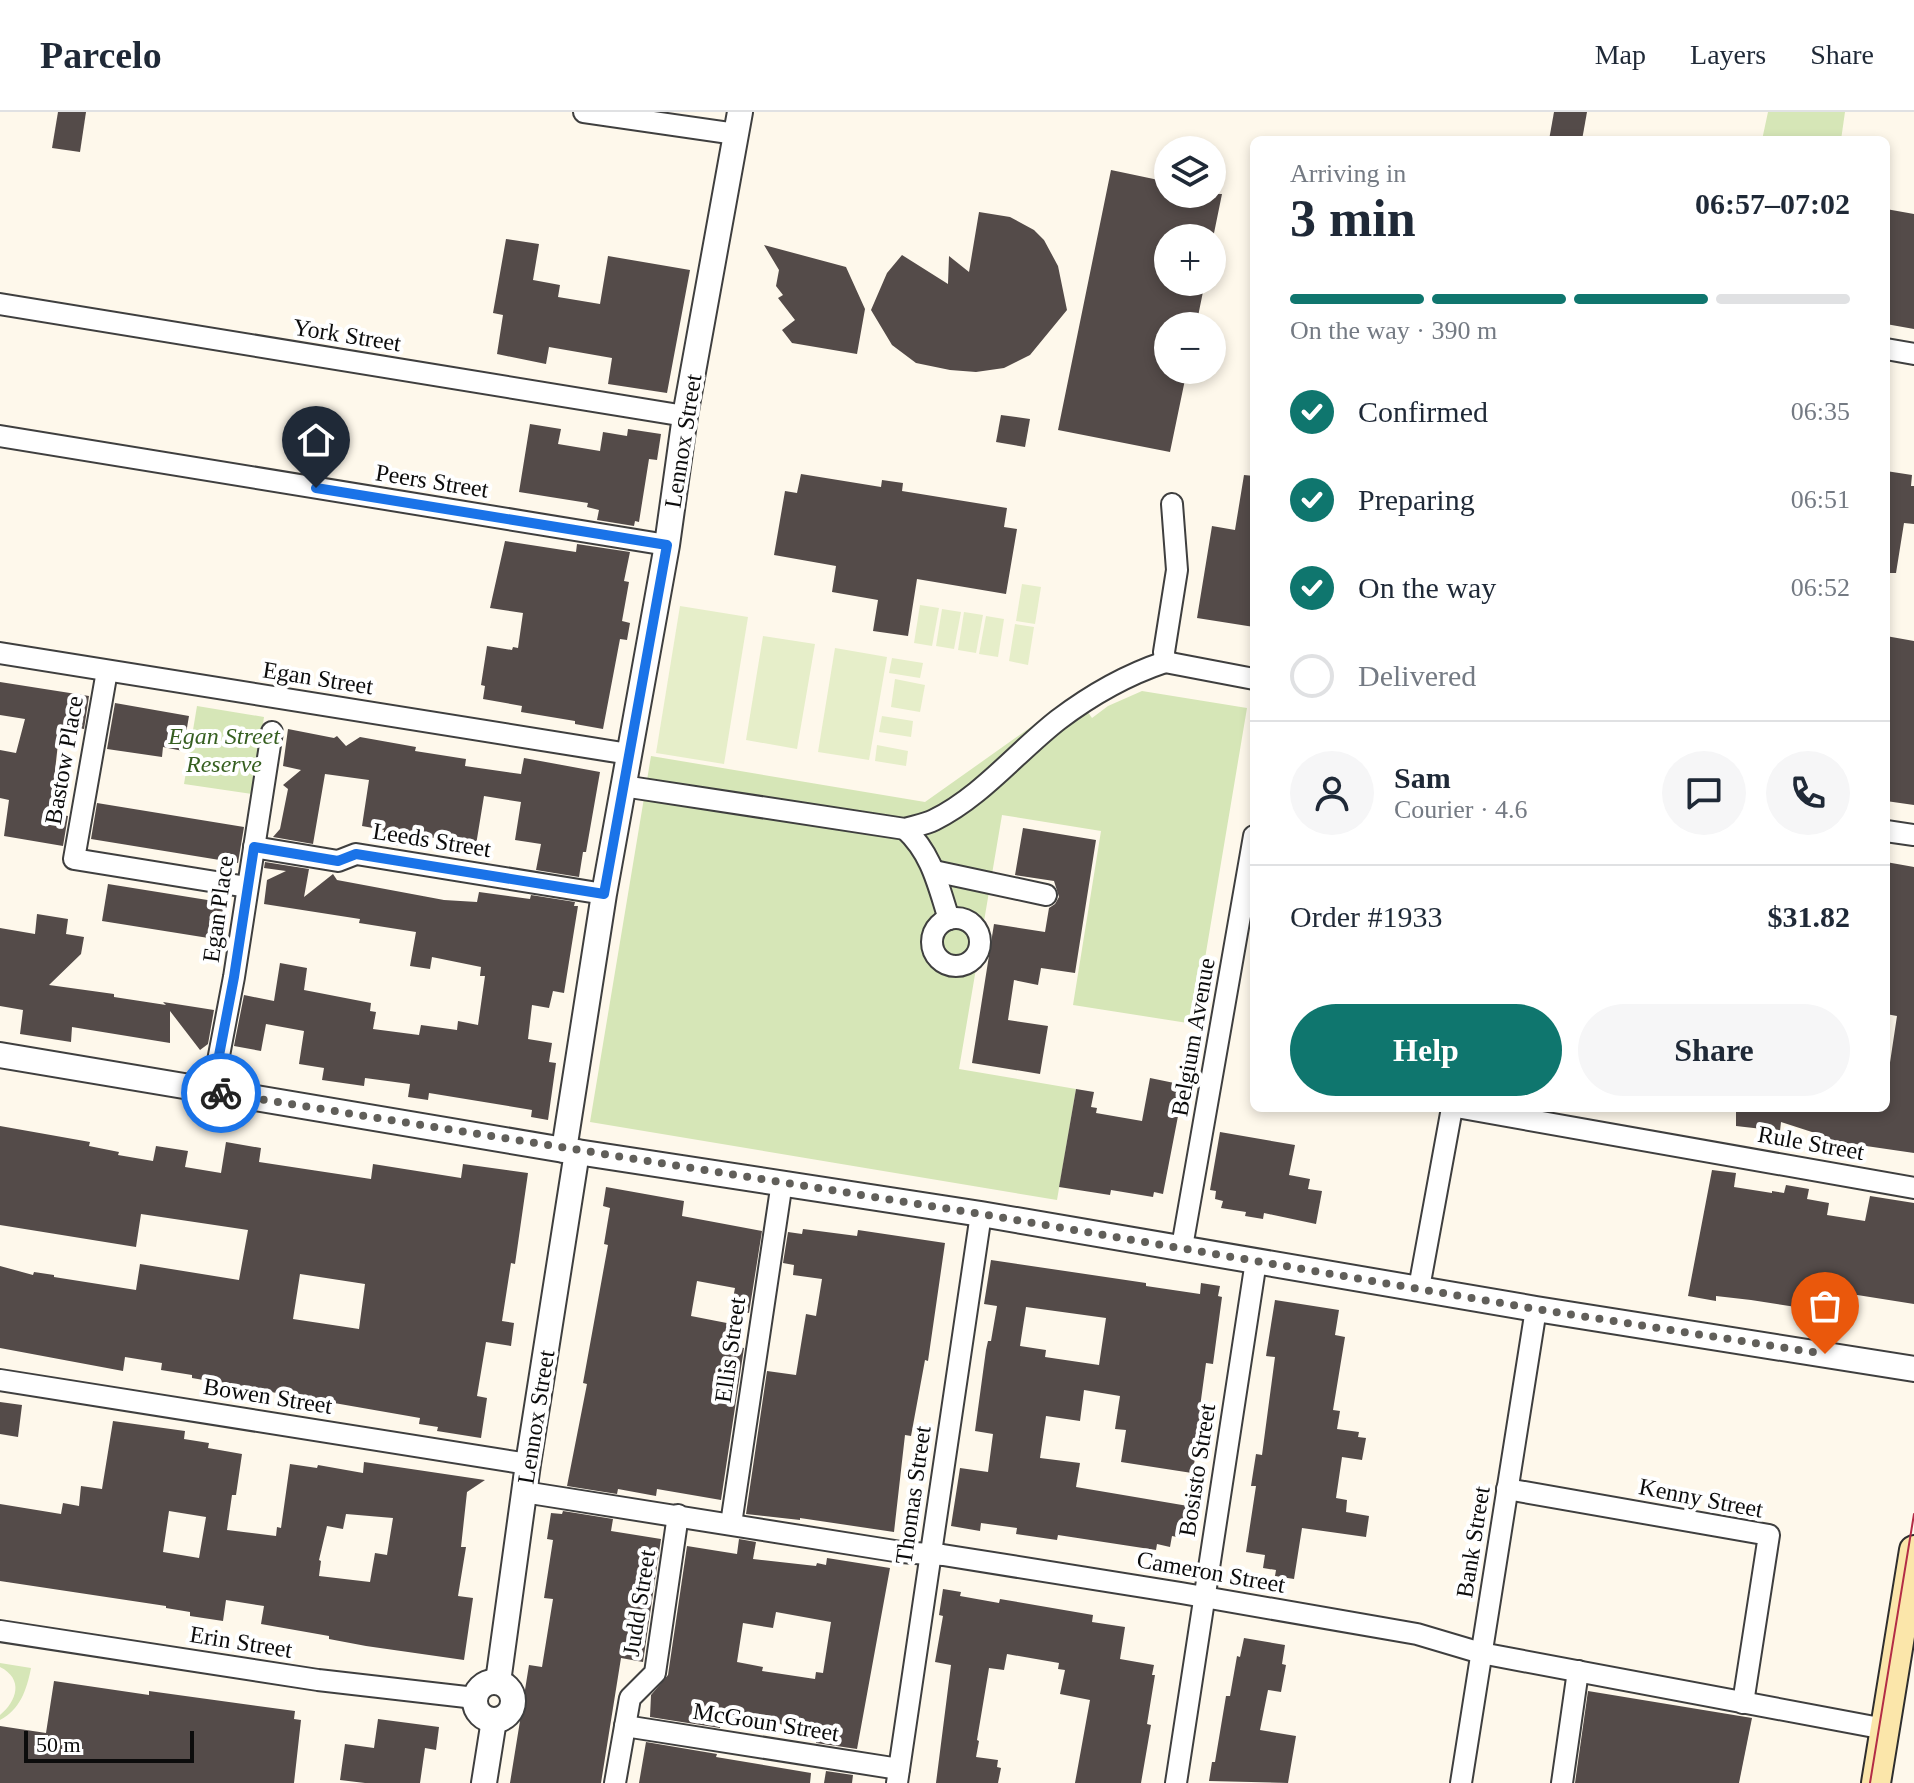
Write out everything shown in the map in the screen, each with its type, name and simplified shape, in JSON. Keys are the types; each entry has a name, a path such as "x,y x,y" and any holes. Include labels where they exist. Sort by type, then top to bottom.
{"main road":[{"path":"1876,1783 1914,1550"}],"street":[{"path":"584,112 738,123"},
{"name":"Lennox Street","path":"498,1682 570,1151 577,1063 667,545 685,416 738,123"},
{"name":"York Street","path":"0,304 685,416"},
{"path":"1890,350 1914,354"},
{"name":"Peers Street","path":"0,436 667,545"},
{"path":"1165,662 1177,570 1172,504"},
{"name":"Egan Street","path":"0,653 629,754"},
{"path":"623,786 905,829 934,820 971,795 1057,721 1130,675 1165,662 1250,678"},
{"name":"Bastow Place","path":"107,671 74,859 247,887"},
{"name":"Egan Place","path":"212,1092 237,963 272,732"},
{"path":"905,829 921,844 934,871 949,919"},
{"path":"1890,832 1914,835"},
{"name":"Leeds Street","path":"254,847 338,861 356,854 604,894"},
{"name":"Belgium Avenue","path":"1182,1247 1250,859"},
{"path":"934,871 1046,895"},
{"path":"0,1055 570,1151 981,1214 1536,1309 1914,1369"},
{"path":"1419,1288 1451,1112"},
{"name":"Rule Street","path":"1485,1112 1914,1188"},
{"name":"Ellis Street","path":"731,1524 782,1182"},
{"name":"Thomas Street","path":"898,1776 981,1214"},
{"name":"Bosisto Street","path":"1176,1783 1256,1261"},
{"name":"Bank Street","path":"1461,1783 1536,1309"},
{"name":"Bowen Street","path":"0,1380 528,1464"},
{"name":"Kenny Street","path":"1507,1489 1769,1535 1743,1703"},
{"name":"Cameron Street","path":"524,1492 958,1558 1417,1634 1481,1653 1885,1729"},
{"name":"Judd Street","path":"615,1783 630,1698 655,1673 678,1515"},
{"name":"Erin Street","path":"0,1631 318,1680 475,1698"},
{"path":"1562,1783 1578,1671"},
{"path":"498,1682 509,1689 513,1700 510,1712 494,1720 479,1713 475,1698 481,1687 498,1682"},
{"path":"484,1783 494,1720"},
{"name":"McGoun Street","path":"625,1726 898,1776"}],"green space":[{"path":"1768,112 1845,112 1842,136 1763,136"},
{"path":"1022,584 1041,587 1035,624 1016,621"},
{"path":"920,605 939,608 932,646 914,643"},
{"path":"680,606 748,617 724,764 656,753"},
{"path":"942,609 961,612 954,649 936,646"},
{"path":"964,612 983,615 976,653 958,650"},
{"path":"986,616 1004,619 998,657 979,654"},
{"path":"1015,624 1034,627 1028,665 1009,661"},
{"path":"763,636 815,644 797,749 746,740"},
{"path":"835,648 887,657 869,760 818,752"},
{"path":"892,658 923,663 920,678 889,673"},
{"path":"895,679 925,685 920,712 891,707"},
{"path":"1142,691 1247,708 1194,1024 1073,1005 1101,831 1002,815 959,1069 1076,1089 1057,1200 590,1122 651,756 925,802 1076,695 1092,718 1108,706"},
{"name":"Egan Street Reserve","path":"197,706 264,717 252,794 184,784"},
{"path":"882,716 913,721 911,737 879,732"},
{"path":"877,745 908,751 906,766 875,761"},
{"path":"0,1663 31,1668 22,1698 13,1711 0,1720 0,1715 14,1697 15,1684"}],"building":[{"path":"58,112 86,112 80,152 52,148"},
{"path":"1554,112 1587,112 1583,136 1550,136"},
{"path":"1111,170 1154,179 1154,208 1219,208 1216,224 1154,224 1154,296 1202,296 1199,312 1154,312 1154,384 1184,384 1170,452 1058,430"},
{"path":"1890,210 1914,214 1914,329 1890,325"},
{"path":"979,212 1010,217 1034,230 1044,240 1058,266 1067,310 1030,355 1004,368 976,372 916,363 892,345 871,310 887,273 902,255 948,284 949,256 969,272"},
{"path":"506,239 539,244 533,280 560,285 558,297 600,304 608,256 690,270 667,393 608,384 612,358 549,347 546,364 497,354 503,315 493,313"},
{"path":"764,245 846,267 865,309 857,354 792,343 782,330 795,320 778,298 783,295 776,286 779,270"},
{"path":"1001,415 1030,419 1025,447 996,442"},
{"path":"530,424 561,429 558,444 600,451 603,432 627,436 628,429 661,434 657,460 649,459 639,522 635,521 634,526 597,520 599,510 587,507 588,503 519,492"},
{"path":"1890,472 1912,475 1911,486 1914,486 1914,524 1904,523 1896,573 1890,573"},
{"path":"801,474 881,487 882,480 903,483 902,491 1007,508 1004,527 1017,529 1006,594 917,579 908,636 873,631 878,600 832,592 836,566 774,555 785,491 797,493"},
{"path":"1244,475 1250,476 1250,626 1197,618 1212,526 1235,530"},
{"path":"505,541 576,552 577,544 630,552 624,581 629,582 622,621 630,623 627,640 620,639 603,729 521,712 522,706 483,699 485,686 481,685 487,646 518,648 523,613 490,608"},
{"path":"1890,637 1914,641 1914,805 1890,802"},
{"path":"0,682 89,696 84,729 60,725 54,780 65,783 61,815 68,816 63,846 4,836 9,800 0,798 0,750 16,753 25,719 0,715"},
{"path":"115,703 189,716 183,751 163,747 162,757 107,749"},
{"path":"288,729 334,738 337,736 346,746 360,737 416,747 415,751 466,759 465,766 521,774 524,758 600,772 579,877 536,870 541,844 515,840 521,802 484,796 476,845 423,836 421,849 382,843 384,830 362,826 369,780 325,774 313,844 273,837 280,829 288,789 283,785 301,770 283,766"},
{"path":"97,803 244,827 238,863 91,839"},
{"path":"1023,828 1096,840 1075,973 1041,968 1038,985 1014,980 1008,1020 1048,1026 1040,1074 972,1063 994,924 1045,932 1049,908 1059,897 1054,881 1015,875"},
{"path":"265,862 309,869 304,897 333,874 337,880 444,900 477,902 479,892 530,899 531,895 575,902 574,906 578,906 564,993 553,991 549,1008 532,1005 528,1039 552,1043 549,1062 556,1063 548,1120 531,1117 532,1110 429,1093 428,1100 408,1097 410,1084 365,1078 364,1086 322,1080 324,1068 299,1064 304,1031 266,1024 261,1051 234,1046 244,995 274,1001 280,963 307,968 304,990 371,1003 370,1011 376,1012 373,1029 419,1035 421,1025 457,1030 458,1021 478,1025 485,976 480,976 481,967 432,957 430,969 410,966 416,932 359,923 360,919 264,904 267,880 286,871 264,868"},
{"path":"1890,863 1914,867 1914,1153 1825,1140 1826,1137 1814,1136 1815,1133 1781,1122 1780,1131 1736,1126 1736,1112 1890,1112 1890,1062 1897,1016 1890,1015"},
{"path":"108,884 226,903 221,940 102,921"},
{"path":"37,914 68,919 66,934 84,937 81,954 49,985 214,1010 208,1044 200,1050 170,1011 170,1043 72,1027 71,1042 20,1034 23,1010 0,1006 0,928 35,934"},
{"path":"1150,1078 1184,1085 1163,1194 1154,1192 1153,1197 1111,1190 1110,1195 1059,1187 1076,1089 1094,1092 1091,1107 1097,1108 1096,1113 1142,1121"},
{"path":"0,1126 90,1142 89,1146 119,1152 118,1155 153,1161 156,1146 188,1151 185,1167 221,1173 226,1142 261,1148 259,1162 371,1179 373,1164 461,1178 463,1164 528,1173 515,1264 511,1263 502,1321 514,1323 511,1346 486,1342 477,1396 487,1398 481,1438 437,1431 438,1427 419,1424 420,1418 192,1378 192,1375 161,1370 162,1363 125,1357 123,1371 0,1348 0,1266 33,1275 34,1272 136,1290 140,1264 239,1280 248,1230 141,1214 136,1247 0,1225","holes":["300,1274 365,1284 359,1329 293,1319"]},
{"path":"1220,1132 1295,1145 1289,1175 1310,1179 1308,1189 1322,1191 1316,1224 1264,1213 1263,1219 1245,1216 1246,1212 1221,1208 1223,1201 1215,1199 1216,1191 1210,1190"},
{"path":"1712,1170 1736,1173 1734,1187 1772,1193 1784,1193 1786,1185 1809,1189 1807,1199 1829,1203 1827,1215 1865,1221 1870,1196 1914,1203 1914,1304 1851,1294 1848,1315 1751,1300 1716,1296 1716,1301 1688,1296"},
{"path":"606,1187 684,1201 682,1216 762,1231 749,1313 731,1309 735,1288 697,1281 691,1316 737,1325 733,1346 744,1348 721,1500 657,1489 656,1496 618,1489 617,1494 567,1486 587,1384 583,1383 608,1245 604,1244 610,1208 603,1206"},
{"path":"803,1229 857,1236 858,1230 945,1243 928,1361 925,1360 911,1436 905,1435 894,1532 800,1518 746,1514 767,1371 796,1375 806,1314 816,1316 822,1279 793,1275 794,1265 783,1263 788,1232 802,1234"},
{"path":"991,1260 1200,1294 1201,1283 1220,1286 1218,1296 1222,1297 1213,1364 1206,1363 1200,1407 1206,1408 1192,1473 1121,1462 1126,1430 1115,1429 1120,1396 1084,1390 1080,1421 1046,1416 1040,1458 1080,1463 1076,1487 1188,1506 1182,1538 1172,1536 1170,1547 1157,1544 1156,1550 1058,1535 1057,1540 1016,1534 1017,1528 981,1523 980,1531 951,1526 960,1468 988,1472 993,1434 975,1431 986,1350 988,1341 991,1341 997,1306 984,1304","holes":["1026,1307 1106,1318 1099,1365 1045,1357 1046,1350 1020,1346"]},
{"path":"1275,1300 1339,1310 1335,1335 1345,1337 1333,1410 1340,1411 1337,1429 1359,1432 1358,1437 1366,1438 1362,1460 1342,1457 1336,1498 1347,1500 1346,1512 1369,1516 1366,1537 1302,1528 1294,1579 1275,1576 1276,1570 1263,1568 1265,1555 1246,1552 1256,1486 1251,1486 1256,1454 1262,1455 1275,1357 1266,1356"},
{"path":"0,1402 22,1405 18,1437 0,1434"},
{"path":"113,1421 185,1431 184,1439 209,1443 208,1448 242,1454 227,1530 276,1536 277,1527 281,1528 290,1464 317,1468 318,1465 363,1473 364,1462 485,1480 467,1492 461,1547 466,1547 458,1596 473,1598 464,1660 366,1646 261,1624 264,1606 226,1600 223,1621 190,1616 190,1612 166,1606 0,1581 0,1504 61,1514 63,1503 79,1506 81,1486 102,1489","holes":["169,1511 206,1517 199,1558 163,1552","346,1514 393,1518 387,1555 375,1553 370,1582 319,1576 319,1560 327,1526 343,1529"]},
{"path":"563,1511 613,1519 611,1531 661,1539 643,1662 621,1658 601,1783 510,1783 529,1665 542,1667 553,1599 544,1598 553,1540 547,1539 551,1513 562,1514"},
{"path":"739,1539 756,1542 753,1559 816,1566 817,1563 826,1565 827,1558 890,1568 857,1749 816,1743 818,1730 754,1720 732,1717 731,1725 720,1723 720,1728 650,1717 651,1695 668,1675 687,1546 737,1554","holes":["776,1612 831,1622 823,1673 816,1672 815,1679 762,1671 763,1667 737,1662 743,1623 773,1628"]},
{"path":"943,1589 961,1592 960,1596 999,1603 1000,1599 1093,1615 1092,1622 1125,1627 1120,1659 1154,1665 1147,1724 1151,1725 1141,1783 1075,1783 1090,1700 1060,1694 1065,1670 1058,1669 1059,1663 1007,1654 1004,1670 989,1668 977,1740 976,1757 998,1760 997,1767 1001,1768 998,1783 936,1783 951,1665 935,1662 943,1616 939,1615"},
{"path":"1244,1638 1285,1645 1282,1664 1286,1665 1281,1692 1268,1690 1260,1730 1296,1736 1288,1783 1209,1781 1226,1696 1230,1696 1237,1656 1240,1657"},
{"path":"54,1681 295,1711 294,1719 301,1720 294,1783 0,1783 0,1726 46,1733"},
{"path":"1588,1691 1752,1718 1739,1783 1575,1783"},
{"path":"378,1719 439,1727 436,1750 425,1748 420,1783 340,1780 345,1744 374,1748"},
{"path":"646,1742 811,1773 810,1783 639,1783"},
{"path":"826,1771 853,1775 852,1783 824,1783"}],"tram line":[{"path":"1870,1783 1914,1514"}],"way so far":[{"path":"221,1093 981,1214 1536,1309 1825,1354"}],"route":[{"path":"221,1093 212,1092 254,847 338,861 356,854 604,894 667,545 316,488"}]}
